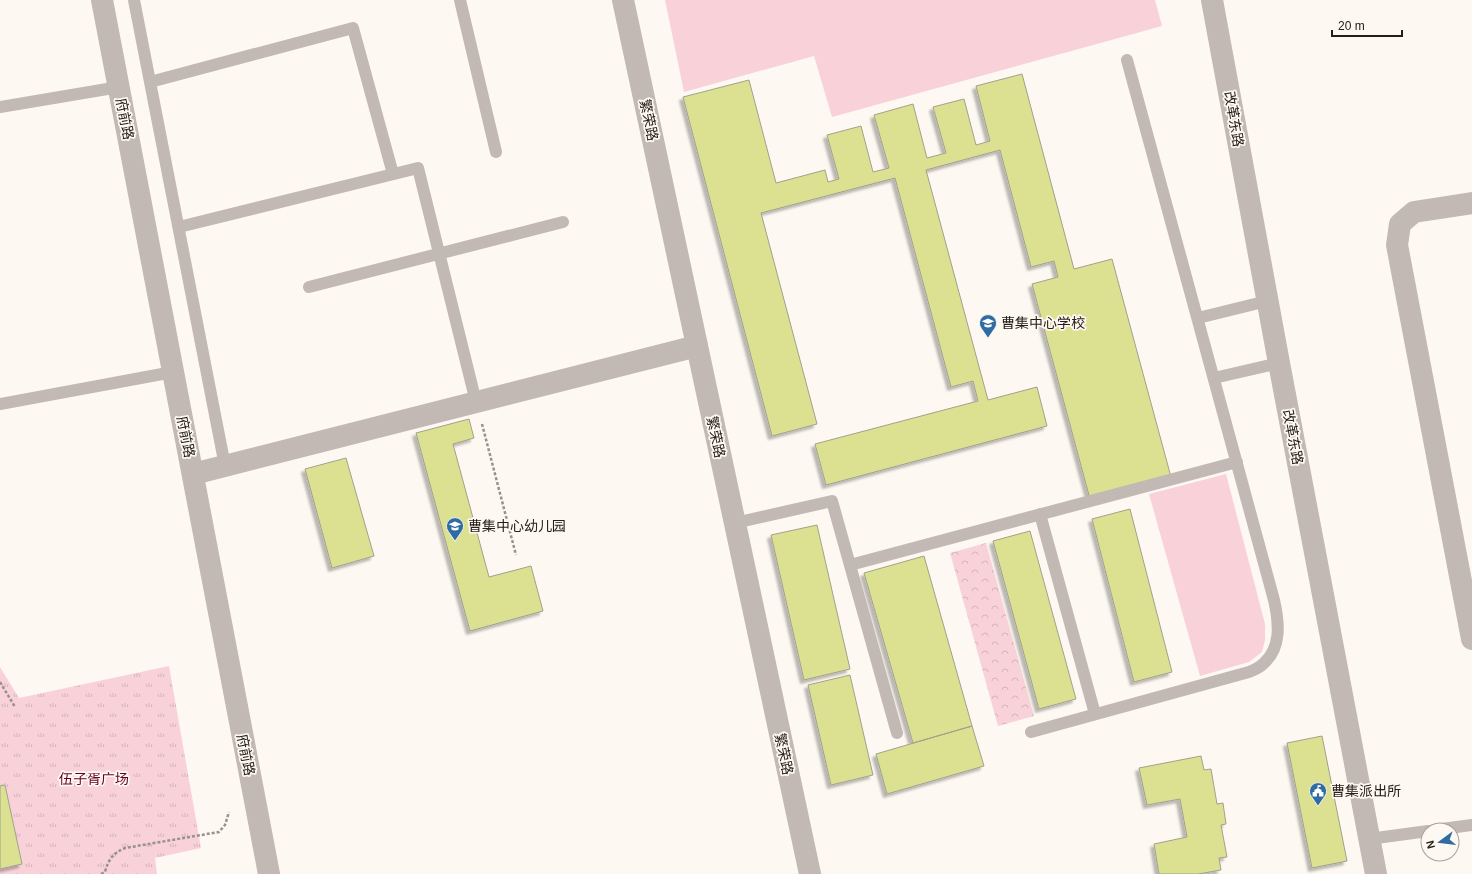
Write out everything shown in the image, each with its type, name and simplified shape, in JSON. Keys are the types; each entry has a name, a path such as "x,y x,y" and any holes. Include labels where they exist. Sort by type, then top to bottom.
{"street":[{"name":"府前路","path":"102,0 269,874"},
{"name":"繁荣路","path":"623,0 810,874"},
{"name":"改革东路","path":"1212,0 1267,301 1376,874"},
{"path":"1472,203 1414,212 1400,224 1397,245 1472,639"},
{"path":"192,474 697,346"}],"lane":[{"path":"134,0 225,466"},
{"path":"460,0 496,152"},
{"path":"150,82 353,28 393,174"},
{"path":"1031,732 1249,672 1263,665 1273,652 1278,635 1278,620 1274,600 1127,60"},
{"path":"0,107 119,87"},
{"path":"179,227 418,168 476,402"},
{"path":"309,287 564,222"},
{"path":"1198,318 1267,301"},
{"path":"1214,378 1279,363"},
{"path":"0,404 173,372"},
{"path":"850,565 1237,462"},
{"path":"735,523 832,501 897,733"},
{"path":"1040,514 1095,714"},
{"path":"1460,827 1472,825"},
{"path":"1369,839 1420,832"}],"path":[{"path":"476,402 516,555"},
{"path":"0,682 15,707"},
{"path":"101,874 105,872 107,863 115,853 125,848 219,832 225,825 229,812"}],"green space":[{"path":"665,0 1155,0 1162,26 832,117 814,56 684,92"},
{"path":"1226,474 1265,624 1265,640 1262,652 1249,662 1200,676 1149,494"},
{"path":"986,543 1034,716 998,726 950,553"},
{"name":"伍子胥广场","path":"169,666 201,848 155,858 157,874 0,874 0,667 19,698"}],"building":[{"path":"1022,74 1074,269 1112,259 1171,477 1090,499 1032,284 1058,277 1054,261 1031,267 1000,150 926,170 988,400 1037,387 1047,426 826,485 815,444 978,401 973,381 951,387 895,178 761,213 817,424 772,436 683,97 749,80 776,183 825,170 828,182 839,179 827,135 861,126 873,172 889,168 874,115 913,104 927,158 946,153 933,107 964,99 976,145 990,141 976,86"},
{"path":"469,419 474,438 453,444 489,577 531,566 543,611 470,631 416,433"},
{"path":"346,458 374,556 332,568 305,469"},
{"path":"1130,509 1172,672 1134,682 1092,519"},
{"path":"817,525 850,669 804,680 771,535"},
{"path":"1030,531 1076,699 1039,709 993,541"},
{"path":"924,556 972,726 913,743 864,573"},
{"path":"850,675 873,775 831,785 808,685"},
{"path":"972,726 984,766 887,794 876,754"},
{"path":"1322,736 1347,861 1312,868 1287,743"},
{"path":"1201,756 1204,770 1211,769 1217,804 1223,803 1226,824 1221,825 1227,857 1219,858 1221,870 1198,874 1159,874 1154,844 1187,837 1180,799 1147,805 1139,768"},
{"path":"5,785 22,864 0,869 0,786"}],"place":[{"name":"曹集中心学校","path":"988,338"},
{"name":"曹集中心幼儿园","path":"455,541"},
{"name":"曹集派出所","path":"1318,806"}]}
